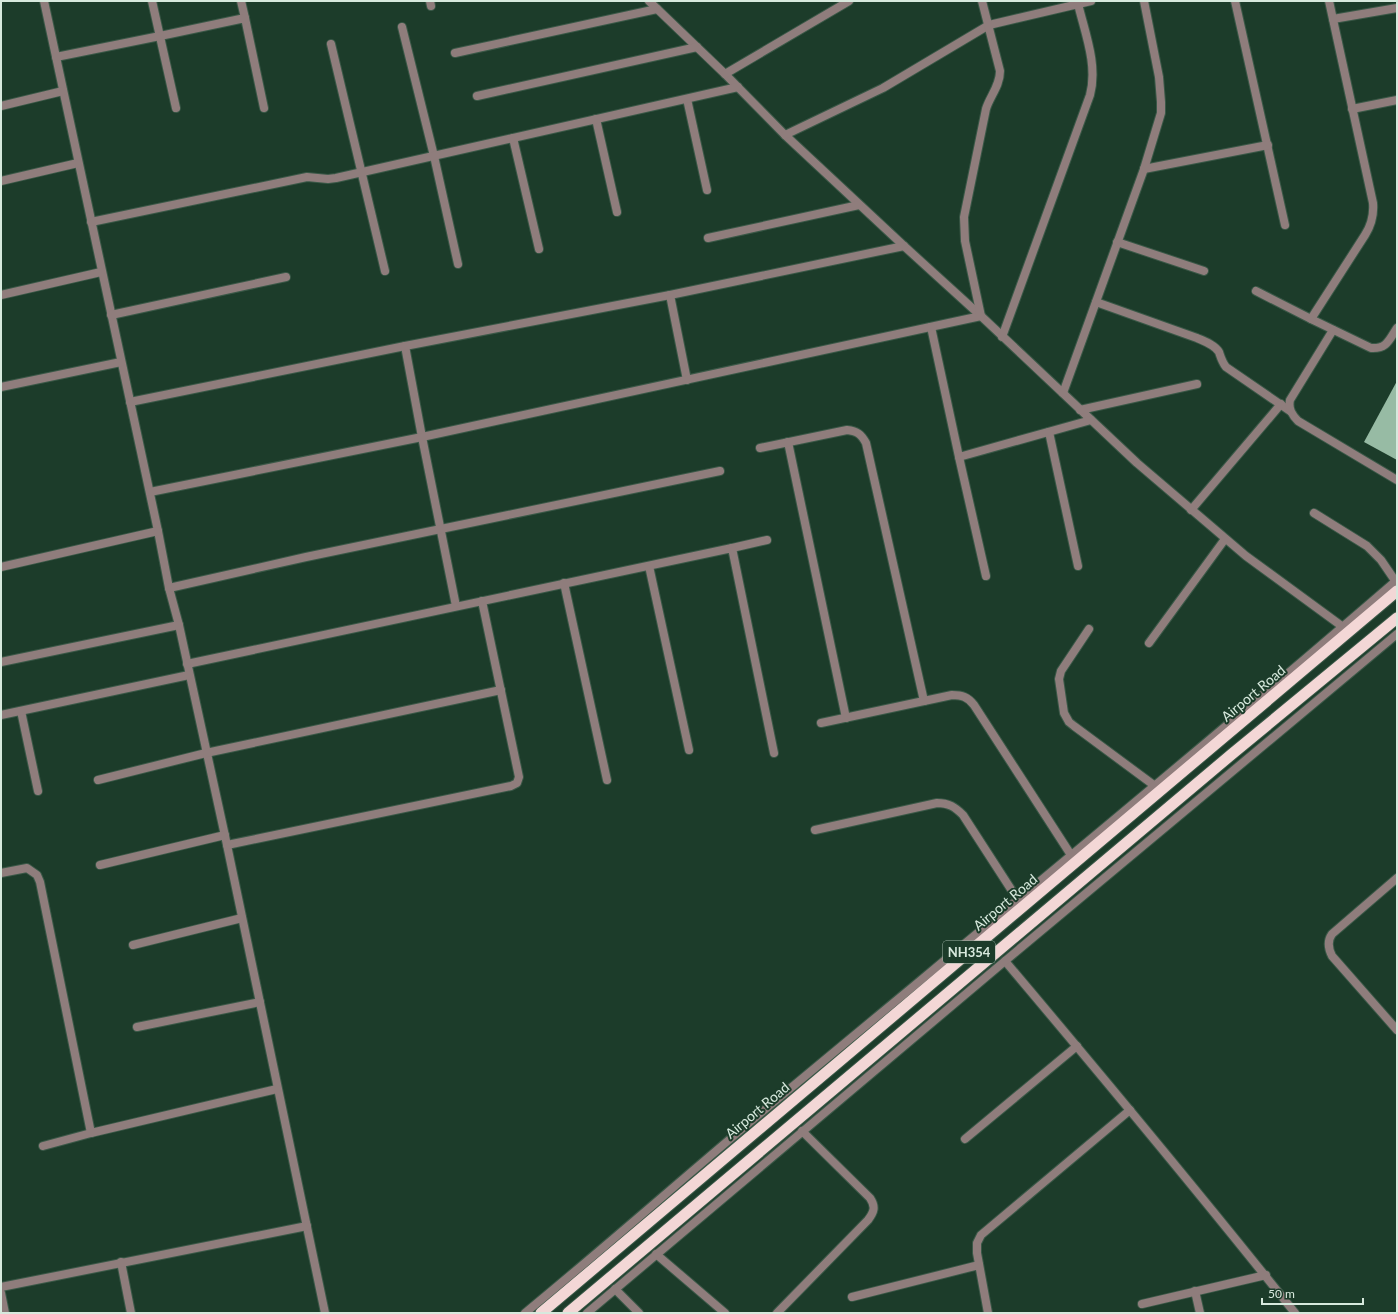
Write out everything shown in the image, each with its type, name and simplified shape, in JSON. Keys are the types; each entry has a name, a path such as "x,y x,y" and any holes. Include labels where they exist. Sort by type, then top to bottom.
{"highway":[{"name":"Airport Road","path":"541,1313 1397,584"},
{"name":"NH354","path":"568,1313 1232,754 1397,618"},
{"path":"998,952 1005,961"}],"street":[{"path":"44,1 101,272 150,492 169,588 179,625 206,754 225,835 325,1313"},
{"path":"152,1 176,108"},
{"path":"241,1 264,108"},
{"path":"649,1 725,74 785,135 1137,463 1225,539 1275,578 1343,627"},
{"path":"725,74 840,3 849,1"},
{"path":"981,316 965,241 964,217 986,109 989,100 997,88 1000,78 1000,71 982,1"},
{"path":"785,135 883,88 989,25 1091,1"},
{"path":"1063,393 1144,169 1158,123 1161,102 1159,77 1144,1"},
{"path":"1235,1 1268,145 1284,225"},
{"path":"1311,320 1366,235 1374,215 1373,203 1329,1"},
{"path":"1002,337 1093,85 1093,66 1078,4"},
{"path":"1333,19 1397,8"},
{"path":"455,53 657,9"},
{"path":"56,57 245,18"},
{"path":"402,27 434,156 458,264"},
{"path":"331,44 384,271"},
{"path":"477,96 697,47"},
{"path":"91,222 307,177 328,179 738,87"},
{"path":"1,106 63,91"},
{"path":"687,99 707,190"},
{"path":"1352,109 1397,100"},
{"path":"596,119 617,212"},
{"path":"513,138 540,249"},
{"path":"1144,169 1268,145"},
{"path":"1,181 78,163"},
{"path":"708,238 859,205"},
{"path":"1117,242 1204,271"},
{"path":"130,402 405,346 670,295 904,246"},
{"path":"1,295 101,272"},
{"path":"111,315 286,277"},
{"path":"1256,291 1311,320 1371,348 1386,345 1397,328"},
{"path":"670,295 687,380"},
{"path":"1096,302 1197,338 1211,345 1218,352 1221,361 1226,367 1290,411 1298,421 1397,480"},
{"path":"150,492 422,437 981,316"},
{"path":"931,327 986,576"},
{"path":"1290,411 1290,400 1333,330"},
{"path":"405,346 456,606"},
{"path":"1,387 121,362"},
{"path":"1080,410 1197,384"},
{"path":"1191,510 1280,404"},
{"path":"959,457 1091,420"},
{"path":"760,448 846,430 855,430 862,435 866,443 924,701"},
{"path":"1049,432 1078,566"},
{"path":"788,442 846,718"},
{"path":"169,588 306,557 720,470"},
{"path":"524,1313 572,1275 685,1176 1155,786 1343,627 1397,584 1380,560 1367,546 1314,513"},
{"path":"1,567 158,531"},
{"path":"1149,643 1225,539"},
{"path":"187,664 767,540"},
{"path":"732,548 774,753"},
{"path":"649,566 689,750"},
{"path":"564,583 607,780"},
{"path":"227,845 515,785 519,777 482,601"},
{"path":"1,662 179,625"},
{"path":"1089,629 1060,675 1060,688 1066,718 1074,726 1155,786"},
{"path":"587,1313 802,1131 1397,634"},
{"path":"1,715 190,675"},
{"path":"98,780 206,754 501,690"},
{"path":"821,723 959,695 970,700 1071,855"},
{"path":"21,711 38,792"},
{"path":"815,830 937,803 945,803 955,807 963,815 1018,900"},
{"path":"100,865 225,835"},
{"path":"1,873 27,868 37,875 40,882 91,1133"},
{"path":"1396,1027 1332,956 1328,944 1332,934 1397,878"},
{"path":"133,945 242,918"},
{"path":"1005,961 1266,1275 1295,1313"},
{"path":"137,1027 260,1002"},
{"path":"965,1139 1076,1046"},
{"path":"43,1146 277,1088"},
{"path":"988,1313 979,1265 977,1243 981,1235 1130,1110"},
{"path":"777,1313 868,1220 874,1209 870,1198 802,1131"},
{"path":"1,1287 307,1226"},
{"path":"656,1254 725,1313"},
{"path":"121,1262 131,1313"},
{"path":"852,1297 979,1265"},
{"path":"1142,1304 1266,1275"},
{"path":"615,1289 640,1313"},
{"path":"1195,1291 1200,1313"},
{"path":"1,1293 5,1313"},
{"path":"1285,1300 1287,1313"}],"building":[{"path":"1397,381 1397,460 1364,442"}]}
